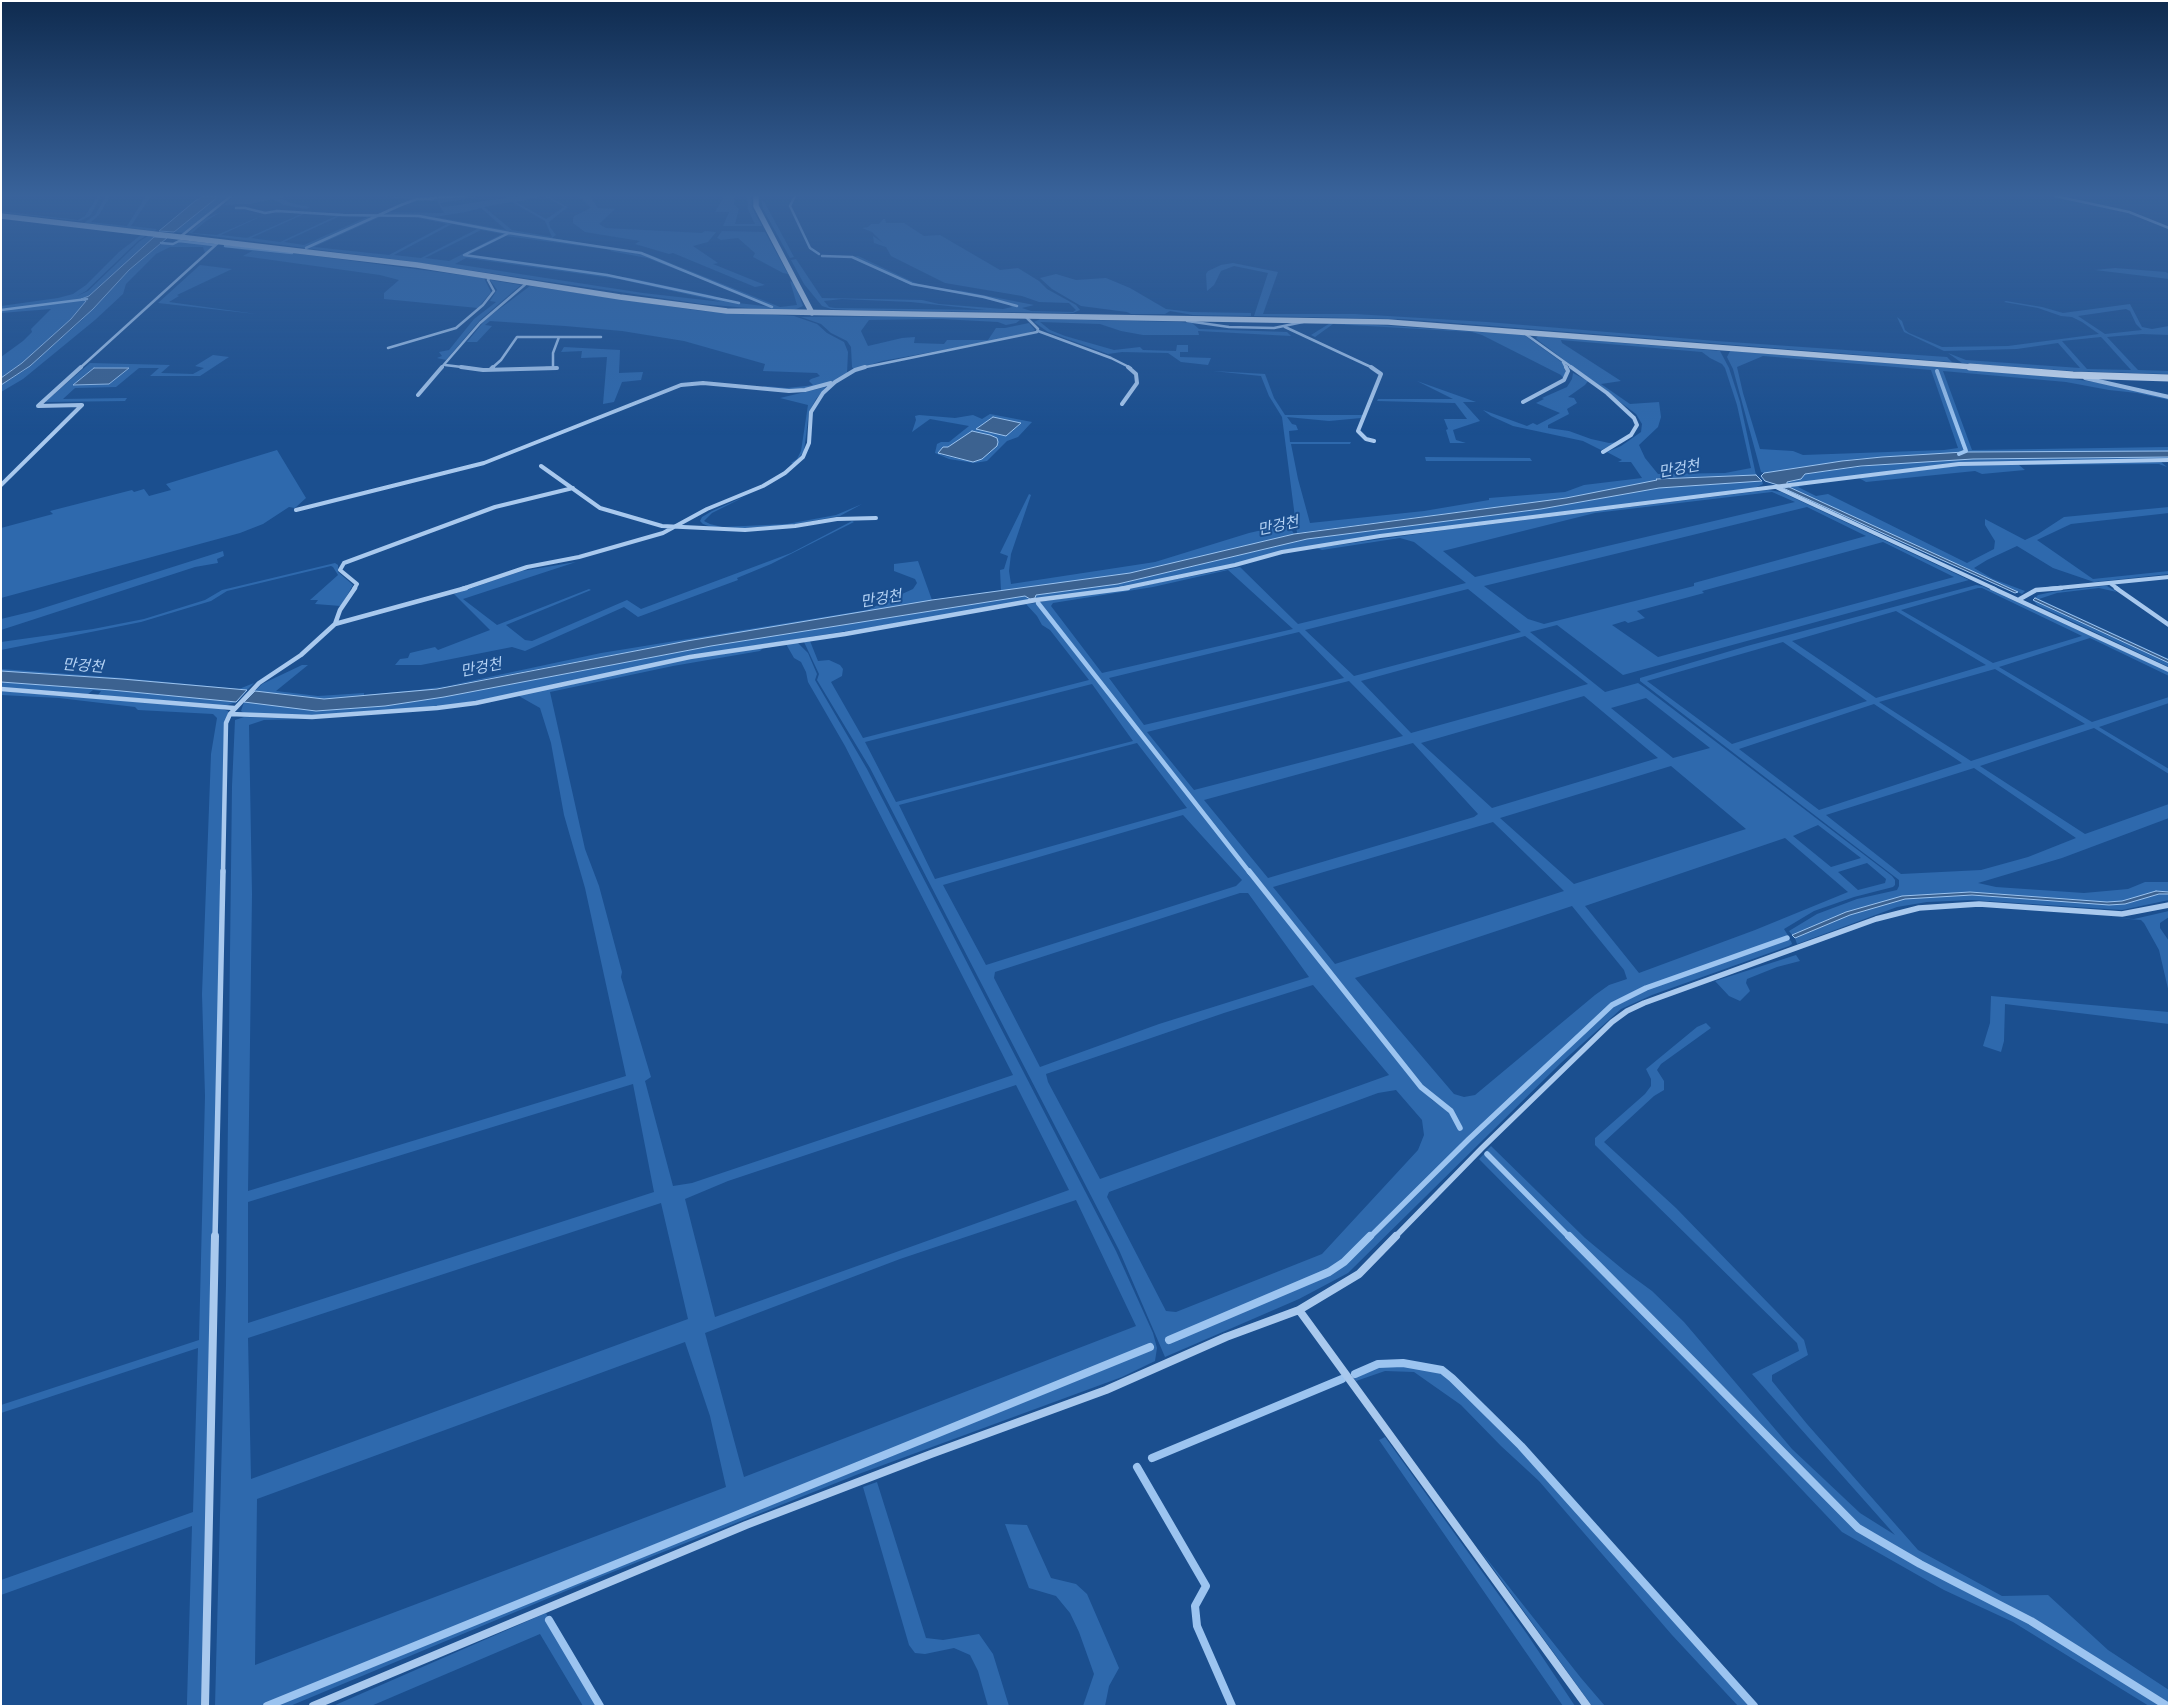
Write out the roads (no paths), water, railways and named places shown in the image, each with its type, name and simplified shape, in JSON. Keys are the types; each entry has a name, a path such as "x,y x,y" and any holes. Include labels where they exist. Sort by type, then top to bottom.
{"main road":[{"path":"482,276 718,310 1398,322 2072,375 2169,378"},
{"path":"792,276 812,313"}],"street":[{"path":"1,484 82,405 38,406 183,276"},
{"path":"388,348 456,328 483,305 494,291 488,280 490,277"},
{"path":"418,395 480,323 528,282"},
{"path":"1026,316 1038,331 1111,358 1132,369 1136,374 1137,383 1122,404"},
{"path":"1167,317 1229,327 1285,327 1310,320"},
{"path":"1285,327 1379,371 1381,374 1378,384 1358,430 1366,439 1374,441"},
{"path":"205,1706 226,723 234,709 259,683 301,655 335,624 444,596 527,567 579,558 676,528 707,509 764,486 796,464 807,450 811,412 823,392 835,382 856,370 868,366 1024,336 1038,331"},
{"path":"1523,332 1624,407 1636,422 1636,429 1631,435 1603,452"},
{"path":"490,370 502,360 516,336 601,337"},
{"path":"445,365 490,370 555,368 553,352 559,337"},
{"path":"1523,402 1564,380 1568,371 1562,360"},
{"path":"2072,375 2169,397"},
{"path":"296,510 484,463 681,385 703,383 788,391 805,390 835,382"},
{"path":"1,689 312,717 428,709 476,702 690,657 845,634 1036,600 1132,587 1320,546 1602,508 1778,488 1800,482 1959,464 2169,460"},
{"path":"541,466 600,508 662,526 745,530 795,526 837,518 876,518"},
{"path":"335,624 340,610 357,584 340,570 344,563 495,507 573,488"},
{"path":"1778,488 2169,670"},
{"path":"2020,600 2036,590 2169,577"},
{"path":"2110,583 2169,625"},
{"path":"312,1706 746,1525 931,1454 1106,1390 1226,1337 1299,1310 1359,1274 1482,1148 1612,1022 1627,1011 1644,1003 1851,930 1876,919 1919,908 1979,904 2122,914 2169,905"},
{"path":"1299,1310 1587,1706"}],"waterway":[{"path":"610,276 739,303"},
{"path":"696,276 772,307"},
{"path":"893,276 912,284 984,297 1017,306"},
{"path":"1,310 87,299"},
{"path":"1937,371 1966,451 1959,454"},
{"path":"1038,603 1250,873"},
{"path":"1249,871 1421,1087 1451,1111 1460,1128"},
{"path":"1369,1238 1469,1139 1612,1005 1646,988 1787,938"},
{"path":"1487,1154 1570,1238"},
{"path":"1169,1340 1329,1272 1344,1262 1370,1236"},
{"path":"1569,1236 1858,1528 1920,1564 2031,1621 2167,1706"},
{"path":"267,1706 1150,1347"},
{"path":"1355,1374 1378,1364 1403,1363 1442,1370 1452,1378 1521,1446 1754,1706"},
{"path":"1152,1458 1342,1379"},
{"path":"1137,1467 1206,1586 1195,1606 1197,1626 1232,1706"},
{"path":"549,1620 600,1706"}],"water label":[{"name":"만겅천","path":"1679,469"},
{"name":"만겅천","path":"1278,526"},
{"name":"만겅천","path":"881,599"},
{"name":"만겅천","path":"83,666"},
{"name":"만겅천","path":"481,668"}]}
